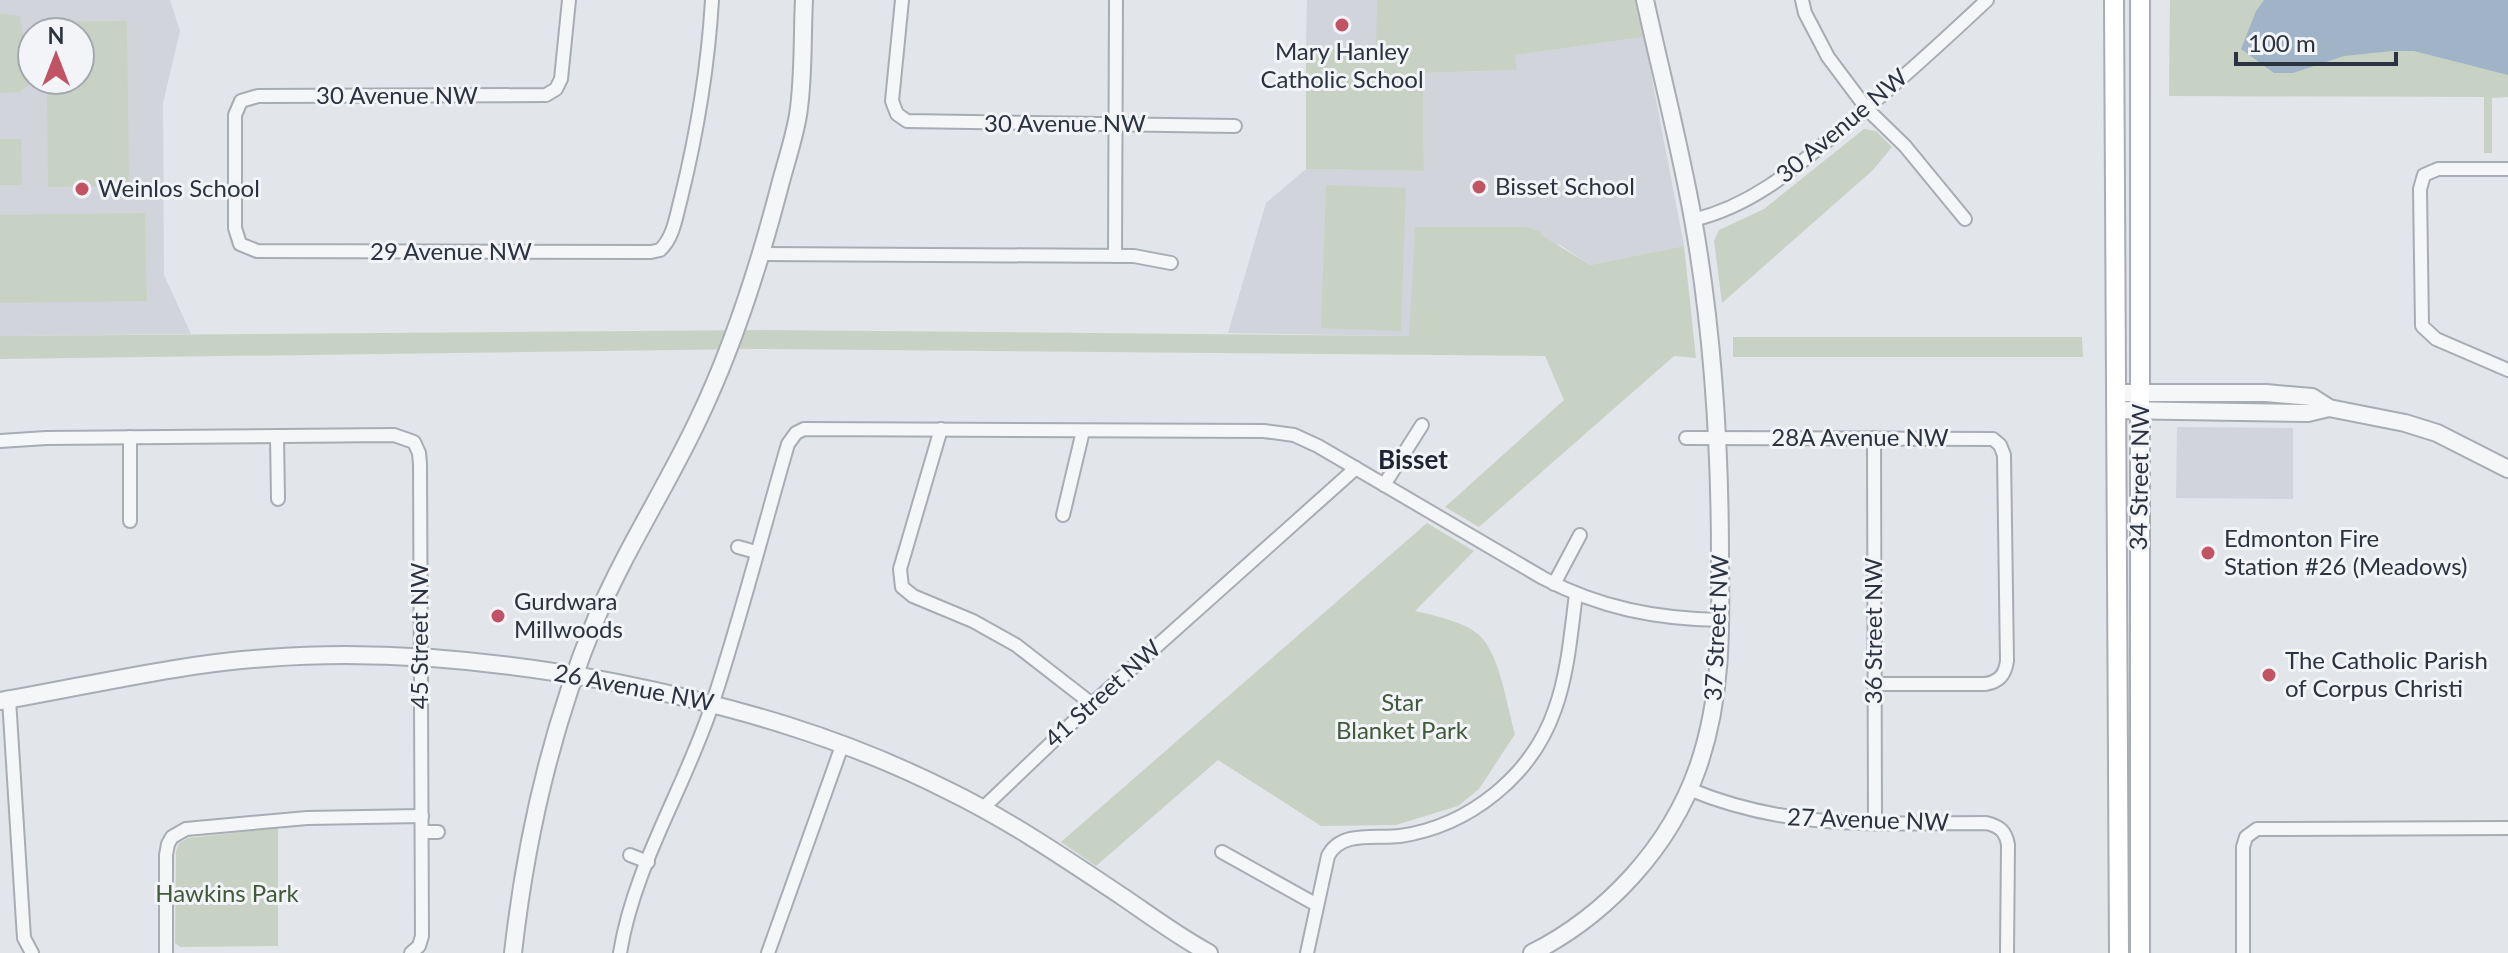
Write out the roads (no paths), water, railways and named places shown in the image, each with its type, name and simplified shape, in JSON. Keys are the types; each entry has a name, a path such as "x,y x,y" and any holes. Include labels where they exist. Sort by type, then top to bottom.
{"main road":[{"name":"34 Street NW","path":"2114,0 2119,953"},
{"name":"34 Street NW","path":"2140,0 2140,953"}],"street":[{"name":"30 Avenue NW","path":"240,244 235,228 235,115 246,98 541,96 556,89 562,71 569,0"},
{"name":"29 Avenue NW","path":"240,244 257,251 651,252 663,248 671,234 695,141 708,58 712,0"},
{"path":"513,953 523,872 536,805 550,747 574,675 615,576 698,421 730,345 762,254 798,114 804,0"},
{"name":"30 Avenue NW","path":"902,0 892,101 897,114 907,121 1235,126"},
{"path":"1115,256 1116,0"},
{"name":"37 Street NW","path":"1537,952 1582,922 1621,888 1657,845 1689,789 1716,698 1721,620 1718,439 1711,342 1693,220 1645,0"},
{"path":"1802,0 1823,49 1867,109 1905,146 1965,219"},
{"path":"1966,0 1977,10"},
{"name":"30 Avenue NW","path":"1693,220 1719,214 1762,192 1867,109 1987,0"},
{"path":"2508,169 2438,169 2424,175 2420,189 2420,316 2426,331 2436,339 2508,370"},
{"path":"762,254 1138,256 1171,263"},
{"path":"2116,401 2308,413 2329,408 2424,429 2508,469"},
{"path":"1384,485 1422,425"},
{"path":"620,953 628,916 648,862 713,703 788,444 796,433 812,428 1276,431 1318,446 1576,594 1624,611 1660,618 1721,620"},
{"path":"941,429 900,569 902,587 913,596 973,621 1016,645 1092,704"},
{"path":"1063,515 1083,431"},
{"name":"45 Street NW","path":"277,436 394,435 414,442 419,453 422,936 413,951"},
{"path":"0,441 277,436 278,499"},
{"path":"130,437 130,521"},
{"path":"1686,438 1718,439"},
{"name":"36 Street NW","path":"1874,438 1875,823"},
{"name":"28A Avenue NW","path":"1718,439 1993,439 2000,445 2004,455 2007,661 2001,678 1985,684 1874,684"},
{"name":"41 Street NW","path":"983,808 1092,704 1356,468"},
{"path":"1554,584 1580,535"},
{"path":"738,547 756,552"},
{"path":"1216,572 1227,583"},
{"path":"1307,953 1328,856 1336,844 1351,838 1391,837 1435,828 1484,802 1519,771 1543,735 1556,708 1576,594"},
{"name":"26 Avenue NW","path":"4,700 263,658 331,655 421,656 482,661 574,675 713,703 843,743 983,808 1184,947 1209,953"},
{"path":"4,700 24,938 32,953"},
{"path":"768,953 843,743"},
{"name":"27 Avenue NW","path":"1689,789 1770,816 1812,821 1986,823 2002,829 2008,845 2007,953"},
{"path":"166,953 166,855 172,837 186,829 307,818 422,816"},
{"path":"2243,953 2243,847 2249,833 2261,828 2508,828"},
{"path":"422,832 438,832"},
{"path":"1222,852 1317,905"},
{"path":"630,855 648,862"}],"water":[{"path":"2264,0 2508,0 2508,75 2414,51 2344,56 2293,73 2274,73 2241,49 2256,11"}],"place":[{"name":"Mary Hanley Catholic School","path":"1342,25"},
{"name":"Bisset School","path":"1479,187"},
{"name":"Weinlos School","path":"82,189"},
{"name":"Edmonton Fire Station #26 (Meadows)","path":"2208,553"},
{"name":"Gurdwara Millwoods","path":"498,616"},
{"name":"The Catholic Parish of Corpus Christi","path":"2269,675"}],"district":[{"name":"Bisset","path":"1413,460"}],"park label":[{"name":"Star Blanket Park","path":"1402,717"},
{"name":"Hawkins Park","path":"227,894"}]}
